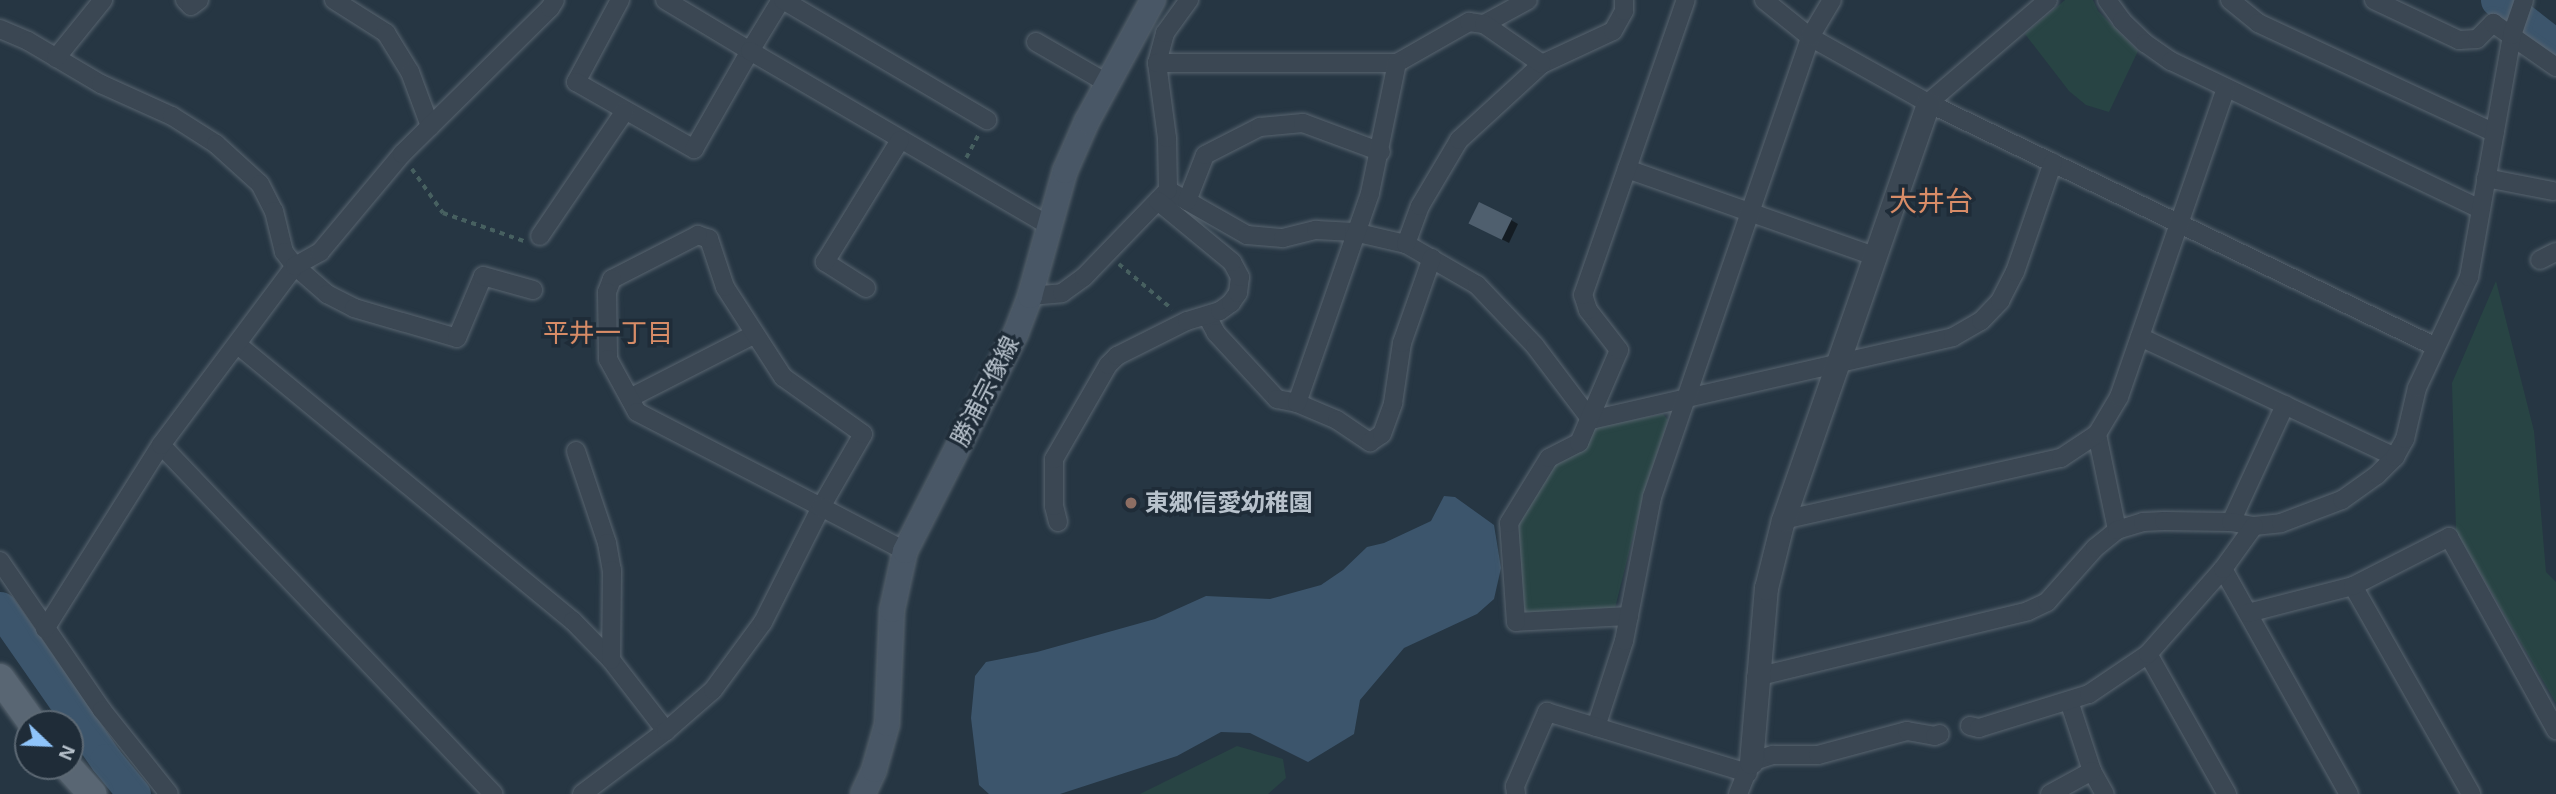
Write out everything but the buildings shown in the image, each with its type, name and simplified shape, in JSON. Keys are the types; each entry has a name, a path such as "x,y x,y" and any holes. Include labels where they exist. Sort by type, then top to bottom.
{"main road":[{"name":"勝浦宗像線","path":"863,794 874,770 887,724 892,610 905,551 999,370 1030,296 1065,171 1107,83 1153,0"},
{"path":"0,678 23,710"},
{"path":"80,780 92,794"}],"street":[{"path":"56,58 103,0"},
{"path":"185,0 191,6 199,0"},
{"path":"334,0 386,33 410,72 430,126"},
{"path":"46,629 161,445 295,267 320,252 402,154 555,0"},
{"path":"620,0 576,82 694,149 782,0 987,120"},
{"path":"665,0 900,141 1049,226"},
{"path":"1030,296 1062,293 1108,254 1163,195 1167,138 1157,63 1165,33 1189,0"},
{"path":"1485,24 1528,0"},
{"path":"1406,244 1420,206 1459,140 1542,64 1613,31 1624,11 1625,0"},
{"path":"1629,616 1516,622 1508,523 1549,458 1579,443 1619,350 1588,310 1583,295 1686,0"},
{"path":"1764,0 1810,37 1928,103 2434,346"},
{"path":"1596,727 1629,616 1652,497 1810,37 1832,0"},
{"path":"1746,782 1766,588 1783,520 1928,103 2048,0"},
{"path":"2107,0 2145,43 2171,61 2480,209"},
{"path":"2230,0 2258,23 2495,133"},
{"path":"2374,0 2459,40 2477,39 2493,23 2556,68"},
{"path":"1756,677 2028,611 2047,602 2095,548 2117,530 2143,522 2231,522 2254,526 2281,523 2342,499 2377,475 2395,457 2405,439 2417,388 2434,346 2451,319 2469,277 2512,35 2524,0"},
{"path":"1157,63 1397,63 1469,22 1485,24 1542,64"},
{"path":"0,29 102,84 172,116 241,164 265,193 274,211 284,252 295,267 327,294 354,308 457,338 483,276 533,290"},
{"path":"1036,42 1107,83"},
{"path":"1297,403 1381,152 1397,63"},
{"path":"1783,520 2061,458 2097,434 2119,397 2226,88"},
{"path":"540,236 625,111"},
{"path":"1187,201 1205,155 1261,127 1303,123 1381,152"},
{"path":"866,288 825,262 900,141"},
{"path":"1591,420 1953,337 1981,321 2000,301 2015,272 2053,162"},
{"path":"1627,169 1874,256"},
{"path":"2486,178 2553,191"},
{"path":"1163,195 1187,201 1247,235 1283,238 1316,230 1354,232 1406,244 1477,285 1535,346 1591,420"},
{"path":"1058,522 1054,506 1054,459 1101,375 1117,356 1187,321 1207,316 1231,303 1238,293 1240,277 1233,262 1163,195"},
{"path":"582,794 666,731 713,690 763,622 821,507 863,434 783,377 725,287 709,239 698,235 612,279 607,292 608,359 637,412 821,507 905,551"},
{"path":"1207,316 1216,333 1277,399 1297,403 1337,420 1370,442 1382,434 1394,403 1402,342 1432,258"},
{"path":"630,398 755,334"},
{"path":"2140,337 2395,457"},
{"path":"238,345 563,612 611,660 666,731"},
{"path":"2231,522 2285,405"},
{"path":"2097,434 2117,530"},
{"path":"161,445 493,794"},
{"path":"576,451 607,543 612,570 611,660"},
{"path":"1970,726 1979,728 2090,694 2148,654 2222,569 2254,526"},
{"path":"2248,613 2353,586 2449,537 2556,730"},
{"path":"0,561 102,710 169,794"},
{"path":"2222,569 2349,794"},
{"path":"2353,586 2471,794"},
{"path":"2148,654 2227,794"},
{"path":"2069,701 2092,771 2105,794"},
{"path":"1516,794 1515,786 1547,712 1596,727 1746,782"},
{"path":"1746,782 1773,755 1818,755 1907,731 1936,736 1940,734"},
{"path":"2050,794 2092,771"}],"path":[{"path":"958,172 987,120"},
{"path":"402,154 443,213 524,241 540,236"},
{"path":"1108,254 1187,321"}],"green space":[{"path":"2065,0 2093,0 2098,11 2138,51 2109,112 2086,105 2069,91 2025,34"},
{"path":"2496,281 2534,431 2546,572 2556,582 2556,703 2456,531 2452,383"},
{"path":"1663,414 1668,420 1645,489 1614,612 1525,613 1517,525 1554,464 1599,426"},
{"path":"1237,746 1283,759 1286,778 1268,794 1140,794"}],"water":[{"path":"1444,496 1455,497 1494,525 1501,568 1494,599 1477,614 1404,648 1360,700 1354,734 1308,762 1250,733 1221,732 1177,756 1060,794 989,794 979,785 971,718 975,676 986,662 1037,652 1155,619 1206,596 1270,599 1321,585 1343,570 1367,547 1384,543 1431,521"}],"waterway":[{"path":"2497,0 2556,46"},
{"path":"0,608 106,760 134,794"}],"place":[{"name":"東郷信愛幼稚園","path":"1131,503"}],"district":[{"name":"大井台","path":"1931,202"},
{"name":"平井一丁目","path":"608,334"}]}
